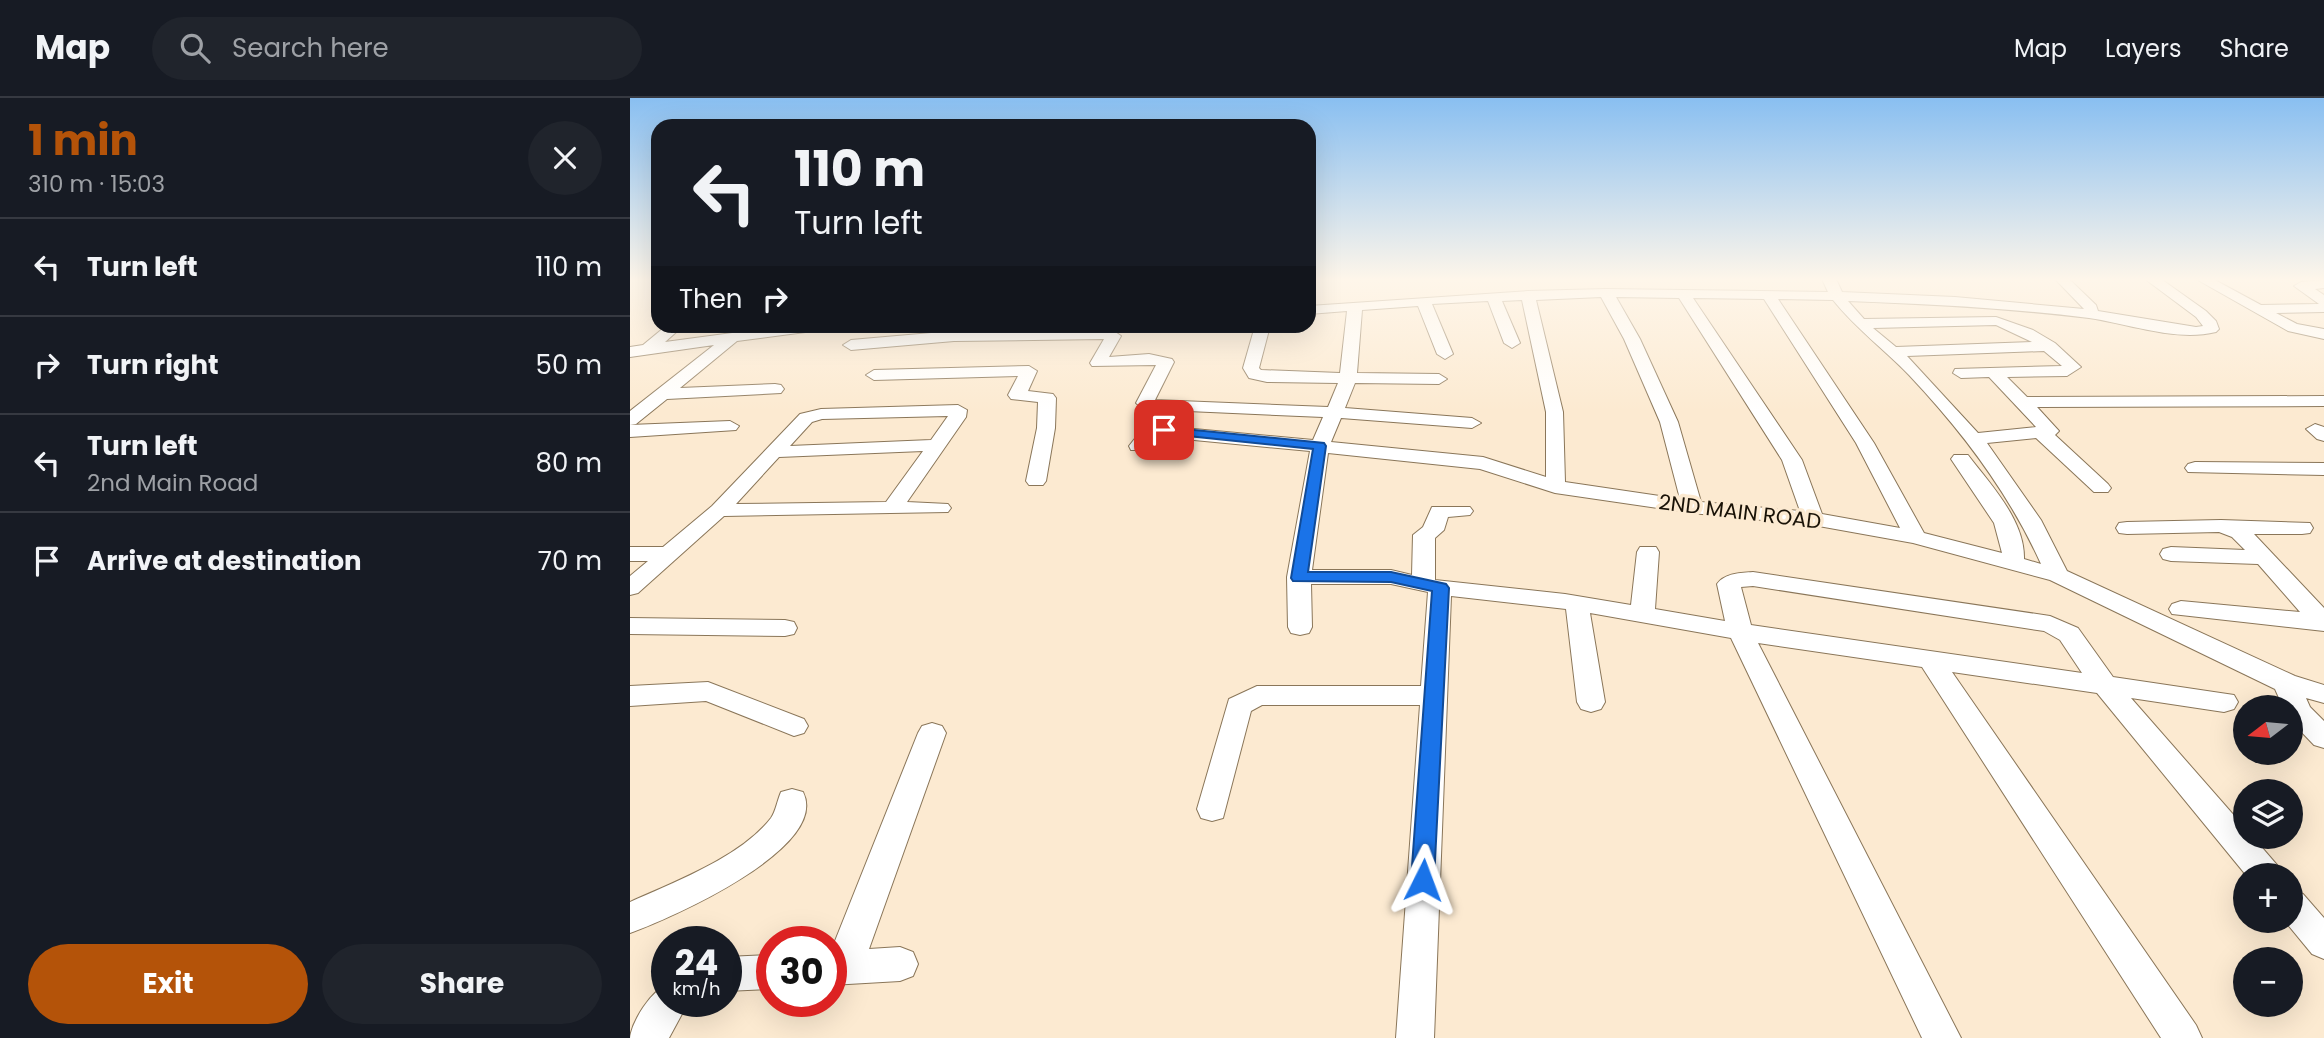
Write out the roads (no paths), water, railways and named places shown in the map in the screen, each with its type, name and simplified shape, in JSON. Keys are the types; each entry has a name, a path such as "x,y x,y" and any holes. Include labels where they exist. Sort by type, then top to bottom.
{"street":[{"path":"1300,627 1299,578 1320,446 1348,379 1353,323"},
{"path":"1432,323 1446,354"},
{"path":"1505,323 1512,343"},
{"path":"1531,323 1553,392 1558,428 1555,486"},
{"path":"1623,323 1669,422 1692,507"},
{"path":"1702,323 1792,460 1813,519"},
{"path":"1787,323 1856,425 1889,480 1915,537"},
{"path":"1860,324 1916,323"},
{"path":"1961,373 2073,367 2049,346 2006,323"},
{"path":"2142,323 2196,332 2211,329 2209,323"},
{"path":"2282,323 2292,328 2324,334"},
{"path":"1860,324 1915,372 1973,439 1999,473 2042,540 2058,575"},
{"path":"648,349 667,333"},
{"path":"630,352 762,333"},
{"path":"860,333 846,351 946,333"},
{"path":"916,380 955,333"},
{"path":"1060,333 1111,334 1113,336 1098,363 1149,359 1166,362 1145,403 1149,405 1245,407 1472,423"},
{"path":"1260,333 1251,368 1255,374 1267,377 1439,379"},
{"path":"630,420 733,337"},
{"path":"1891,352 2049,346"},
{"path":"874,375 916,380 1029,371 1017,395 1047,398 1046,428 1036,481"},
{"path":"1973,439 2050,431 1993,372"},
{"path":"664,394 775,389"},
{"path":"2022,402 2324,401"},
{"path":"630,588 719,510 806,418 821,414 958,410 957,416 892,508"},
{"path":"630,431 730,426"},
{"name":"2ND MAIN ROAD","path":"1138,446 1145,435 1154,430 1483,463 1555,486 1692,507 1813,519 1915,537 2058,575 2286,683 2324,694"},
{"path":"2040,432 2101,488"},
{"path":"773,452 937,445"},
{"path":"1961,459 1990,499 2011,535 2016,551 2013,563"},
{"path":"2195,468 2324,469"},
{"path":"719,510 941,508"},
{"path":"1415,1038 1432,695 1432,586 1424,535 1433,530 1439,511 1463,511"},
{"path":"2127,528 2302,528"},
{"path":"2231,528 2240,532 2324,622"},
{"path":"1642,614 1648,552"},
{"path":"630,554 669,554"},
{"path":"2171,555 2263,558"},
{"path":"1299,578 1391,577 1432,586 1577,604 1740,632 2224,702"},
{"path":"1942,1038 1740,632 1729,584 1753,579 2050,624 2069,634 2103,683 2256,863"},
{"path":"1577,604 1591,702"},
{"path":"2181,609 2324,622"},
{"path":"630,626 785,628"},
{"path":"1930,660 2183,1038"},
{"path":"2286,683 2299,713 2324,738"},
{"path":"630,696 708,691 794,726"},
{"path":"1212,809 1239,706 1247,699 1258,696 1432,695"},
{"path":"847,946 932,733"},
{"path":"630,918 744,862 788,821 793,808 792,801"},
{"path":"2303,918 2324,943"},
{"path":"847,967 900,964"},
{"path":"647,1038 661,1017"}]}
